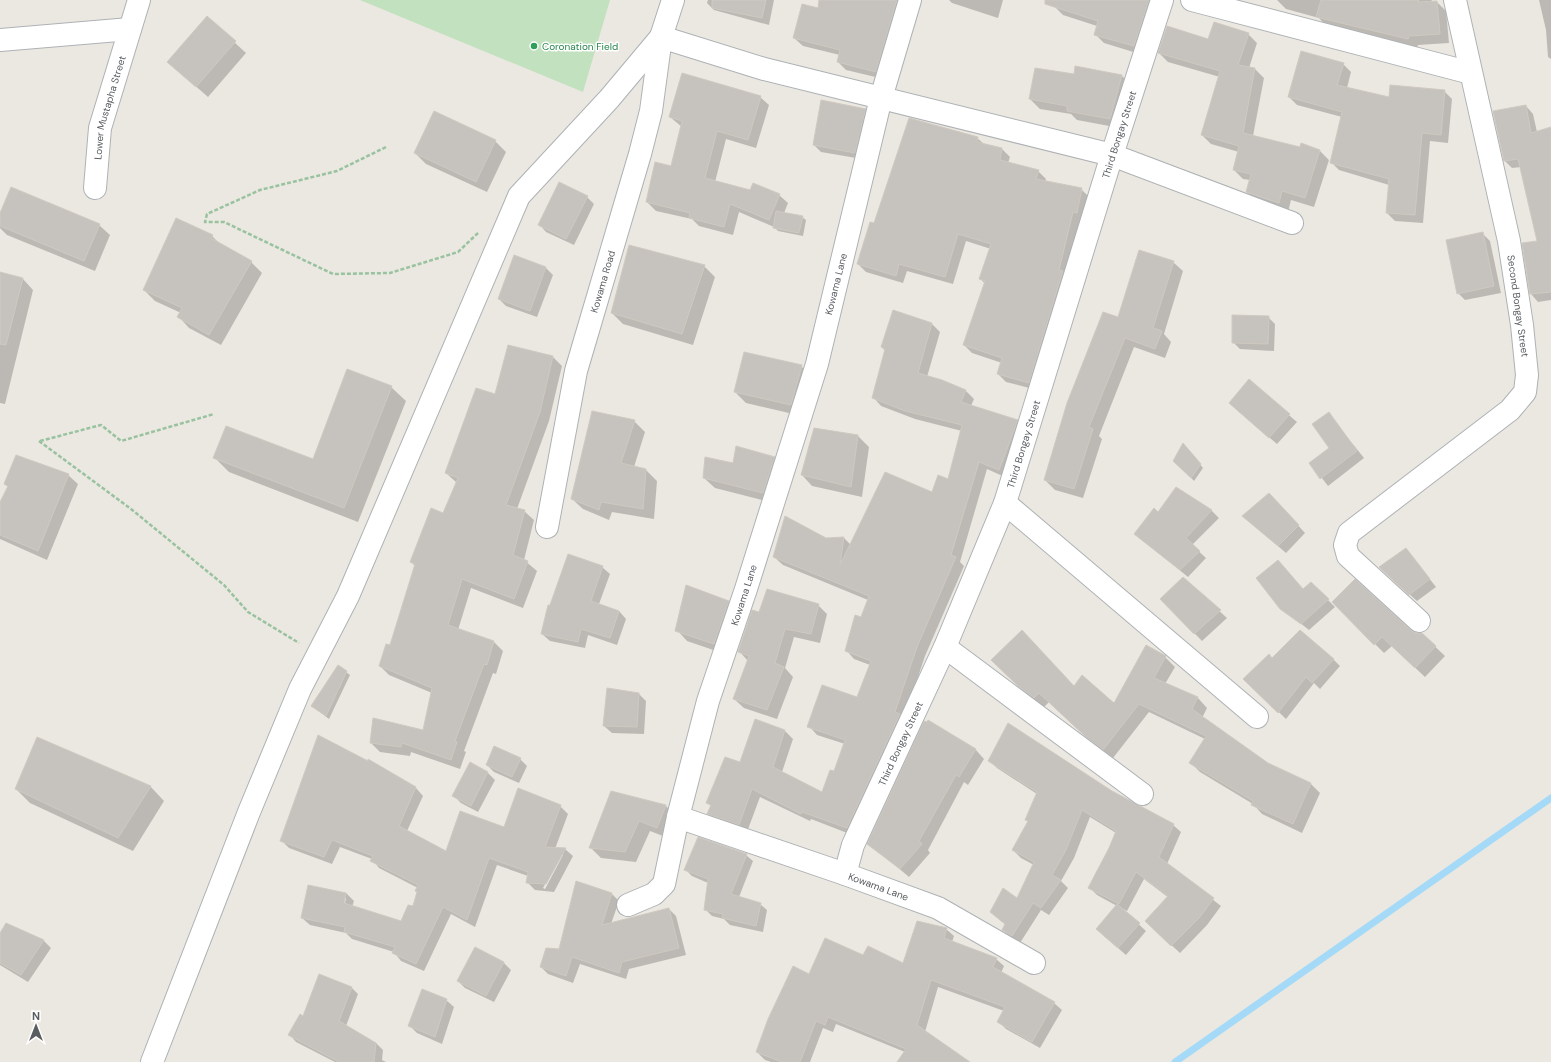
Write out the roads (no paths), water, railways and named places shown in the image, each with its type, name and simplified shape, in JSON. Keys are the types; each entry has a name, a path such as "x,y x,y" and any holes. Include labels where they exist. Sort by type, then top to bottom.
{"street":[{"name":"Lower Mustapha Street","path":"95,188 100,128 139,0"},
{"path":"152,1062 249,812 300,689 348,596 519,196 609,99 661,37 672,0"},
{"name":"Kowama Lane","path":"910,0 881,98 817,364 746,589 708,701 678,817 845,874 938,908 1034,963"},
{"name":"Third Bongay Street","path":"845,874 853,845 945,647 1005,503 1112,155 1162,0"},
{"path":"1192,0 1471,73"},
{"name":"Second Bongay Street","path":"1419,621 1348,556 1346,545 1350,533 1510,410 1525,392 1527,375 1522,325 1509,242 1455,0"},
{"path":"0,40 130,29"},
{"path":"661,37 764,69 1112,155 1292,223"},
{"name":"Kowama Road","path":"547,527 576,370 640,154 651,111 661,37"},
{"path":"1005,503 1257,717"},
{"path":"945,647 1142,794"},
{"path":"628,905 654,894 664,884 678,817"}],"waterway":[{"path":"1175,1062 1551,798"}],"place":[{"name":"Coronation Field","path":"534,46"}]}
